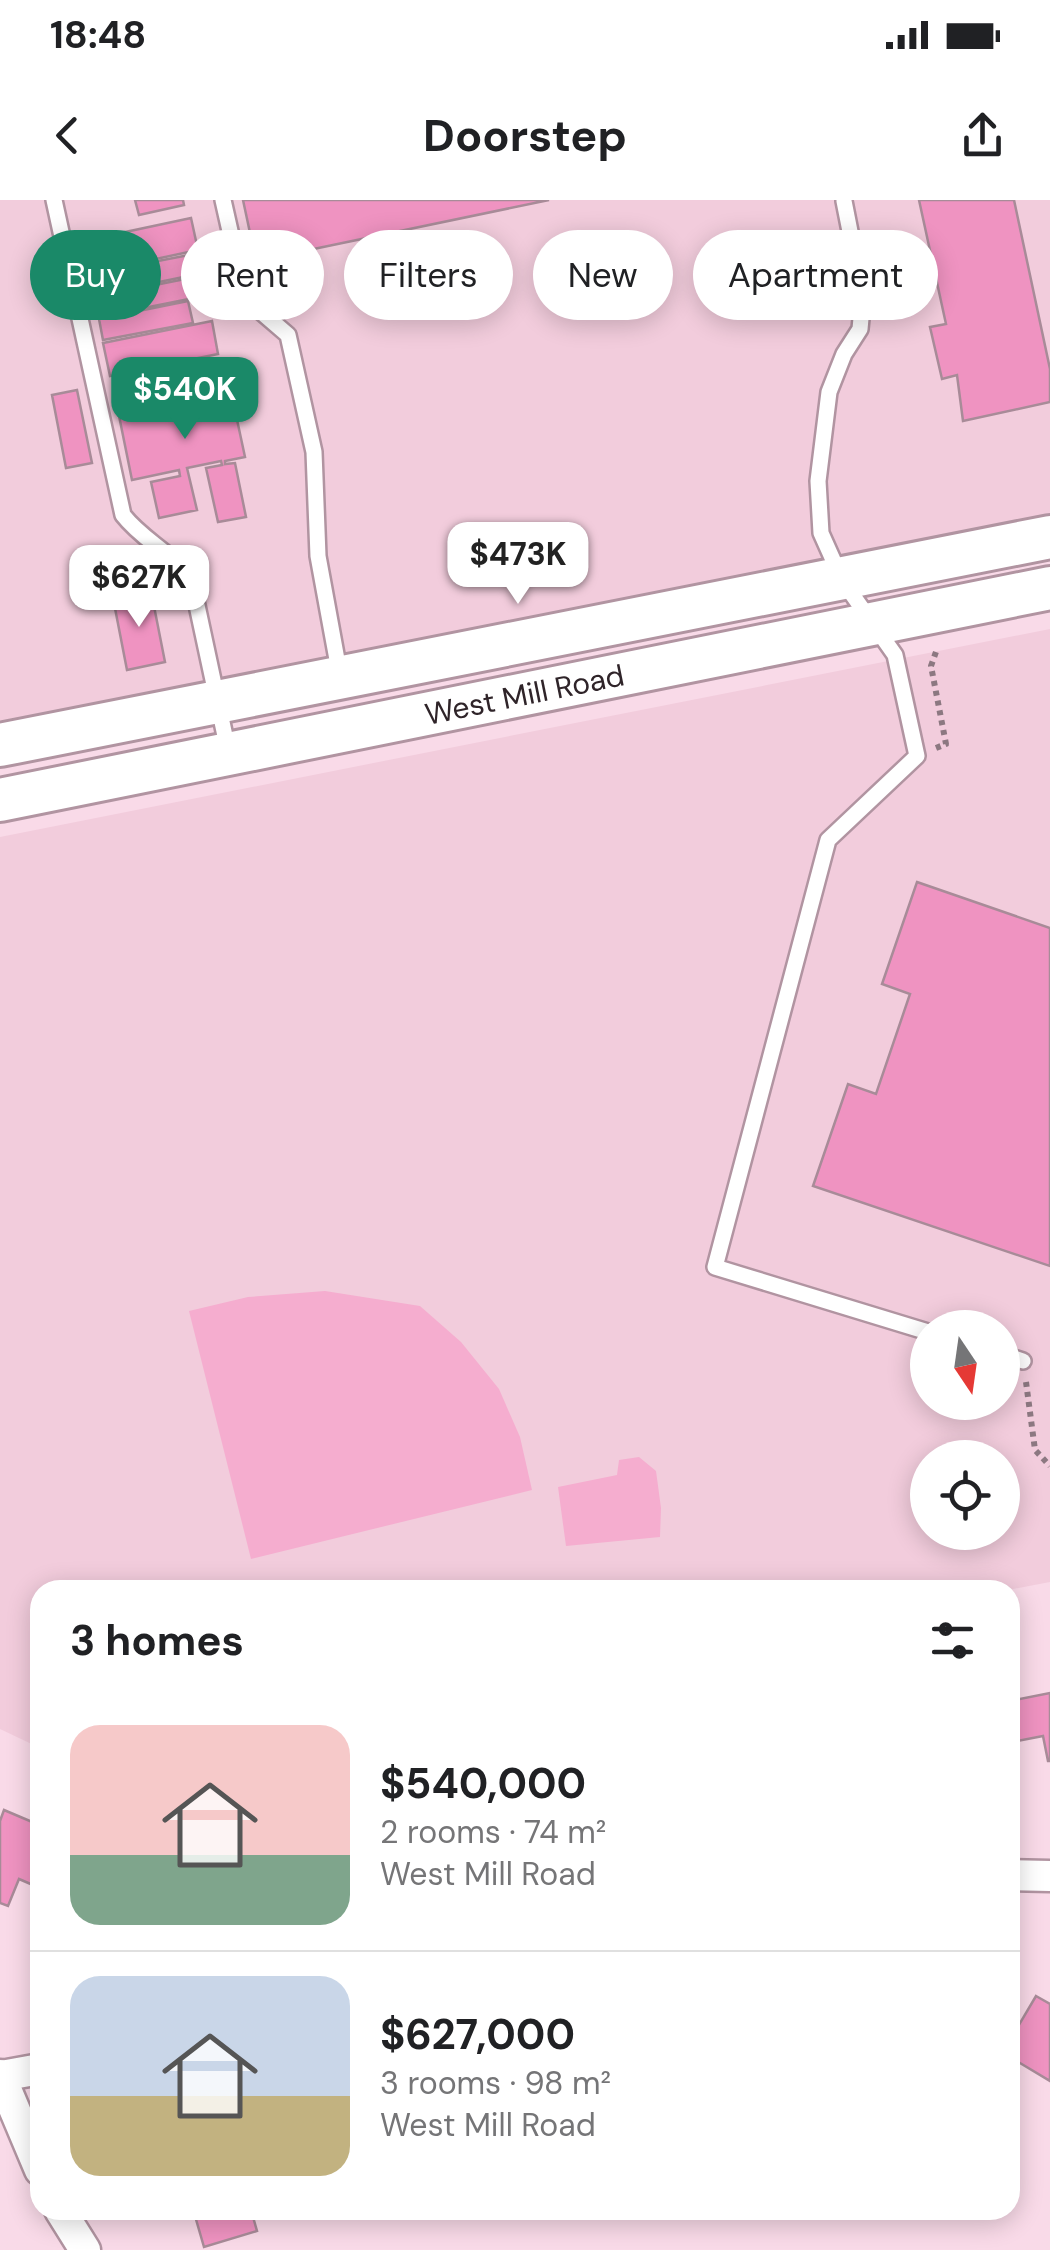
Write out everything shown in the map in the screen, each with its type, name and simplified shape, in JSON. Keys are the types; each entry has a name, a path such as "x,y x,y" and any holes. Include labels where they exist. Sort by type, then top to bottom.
{"main road":[{"name":"West Mill Road","path":"0,745 1050,537"},
{"name":"West Mill Road","path":"0,800 1050,588"}],"street":[{"path":"1020,1875 1050,1876"},
{"path":"30,2070 0,2076 30,2146"},
{"path":"66,2220 85,2250"}],"lane":[{"path":"54,200 122,515 134,530 180,562 192,582 229,754"},
{"path":"223,200 242,284 259,310 288,335 314,452 318,556 340,678"},
{"path":"844,201 862,296 860,328 844,354 829,392 818,480 821,533 842,580 895,655 917,756 828,840 715,1267 910,1327"}],"path":[{"path":"917,756 946,744 931,666 938,648"},
{"path":"1023,1360 1035,1450 1050,1466"}],"shaded area":[{"path":"0,200 1050,200 1050,516 0,724"},
{"path":"1050,629 1050,1582 1020,1588 1020,1580 30,1580 30,1743 0,1729 0,837"},
{"path":"325,1291 420,1306 461,1342 499,1389 520,1437 532,1490 251,1559 189,1311 248,1297"},
{"path":"639,1457 656,1471 660,1537 566,1546 558,1487 617,1475 619,1460"}],"building":[{"path":"135,200 183,200 184,205 139,215"},
{"path":"243,200 549,200 405,230 344,230 344,243 324,247 324,230 249,230"},
{"path":"919,200 1014,200 1050,369 1050,402 963,421 957,375 942,379 930,327 946,324 938,287 938,230 926,230"},
{"path":"191,218 194,230 181,230 181,254 161,258 161,230 135,230"},
{"path":"181,256 181,278 161,282 161,260"},
{"path":"181,280 181,301 161,305 161,284"},
{"path":"181,302 181,320 193,323 103,340 99,320 161,320 161,306"},
{"path":"212,321 218,354 110,376 103,343"},
{"path":"227,373 245,457 225,464 235,463 246,517 218,522 206,468 222,465 221,461 187,468 197,510 159,518 151,482 180,476 179,470 132,480 115,396"},
{"path":"77,390 92,463 66,468 52,395"},
{"path":"151,591 165,662 127,670 113,598"},
{"path":"917,882 1050,928 1050,1266 813,1186 848,1084 876,1094 910,994 882,984"},
{"path":"1050,1693 1050,1761 1043,1736 1020,1740 1020,1699"},
{"path":"4,1810 30,1821 30,1884 19,1879 8,1906 0,1903 0,1821"},
{"path":"1036,1996 1050,2004 1050,2081 1020,2063 1020,2023"},
{"path":"196,2220 254,2220 257,2231 204,2247"}]}
